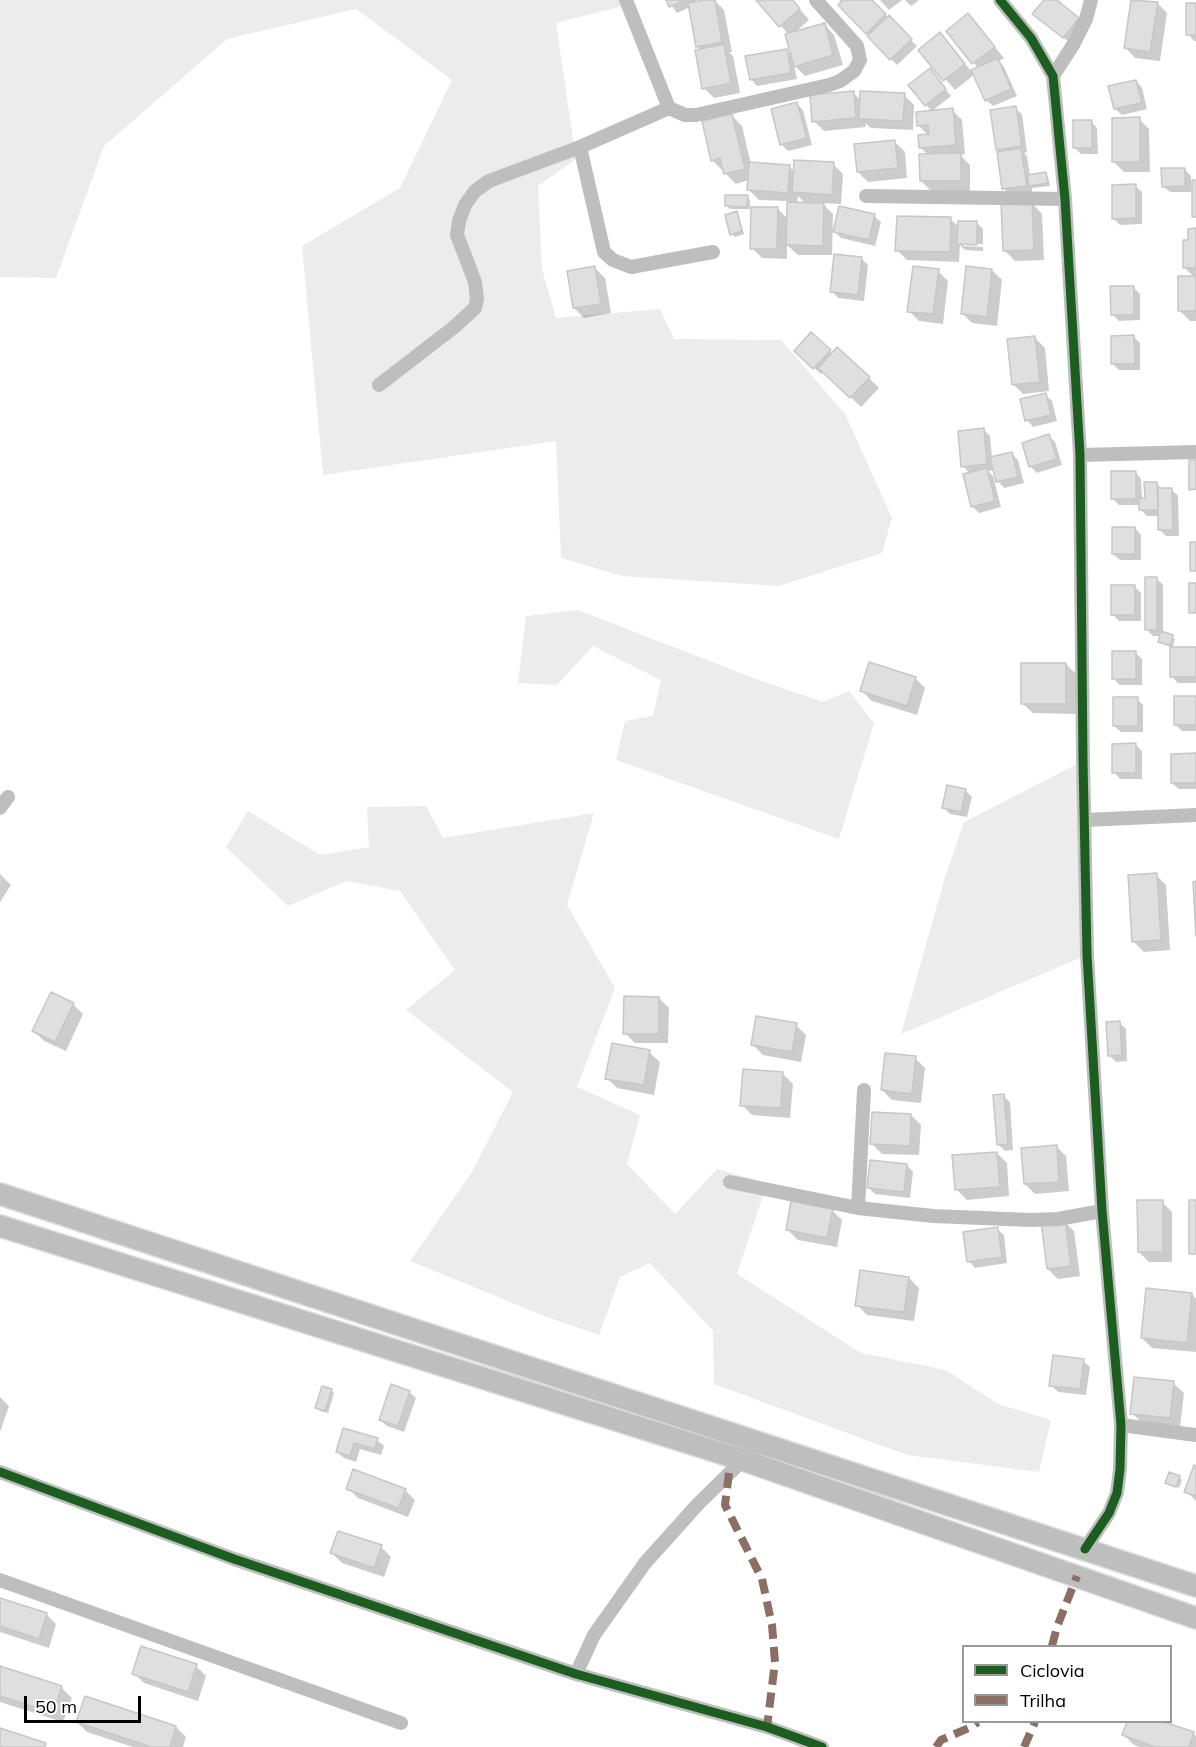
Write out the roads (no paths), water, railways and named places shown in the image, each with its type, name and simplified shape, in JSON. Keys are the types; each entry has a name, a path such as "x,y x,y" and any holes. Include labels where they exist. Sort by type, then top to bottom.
{"main road":[{"path":"0,1194 1196,1586"},
{"path":"0,1226 743,1460 1196,1618"}],"street":[{"path":"626,0 669,108 685,115 696,115 840,81 854,71 860,60 857,46 816,0"},
{"path":"1000,0 1031,38 1053,76 1065,199 1080,455 1088,955 1102,1211 1121,1425 1117,1493 1109,1512 1085,1549"},
{"path":"1053,76 1073,45 1086,19 1092,0"},
{"path":"379,385 475,308 477,299 475,282 457,235 459,220 465,205 475,191 489,181 580,147 669,108"},
{"path":"580,147 604,252 613,260 631,267 713,252"},
{"path":"866,196 1065,199"},
{"path":"1080,455 1196,452"},
{"path":"1085,820 1196,815"},
{"path":"858,1208 864,1090"},
{"path":"730,1182 858,1208 933,1216 999,1220 1058,1219 1102,1211"},
{"path":"1121,1425 1196,1435"},
{"path":"576,1674 594,1635 645,1563 698,1504 743,1460"},
{"path":"0,1473 234,1559 576,1674 768,1727 822,1747"},
{"path":"0,1580 401,1723"}]}
